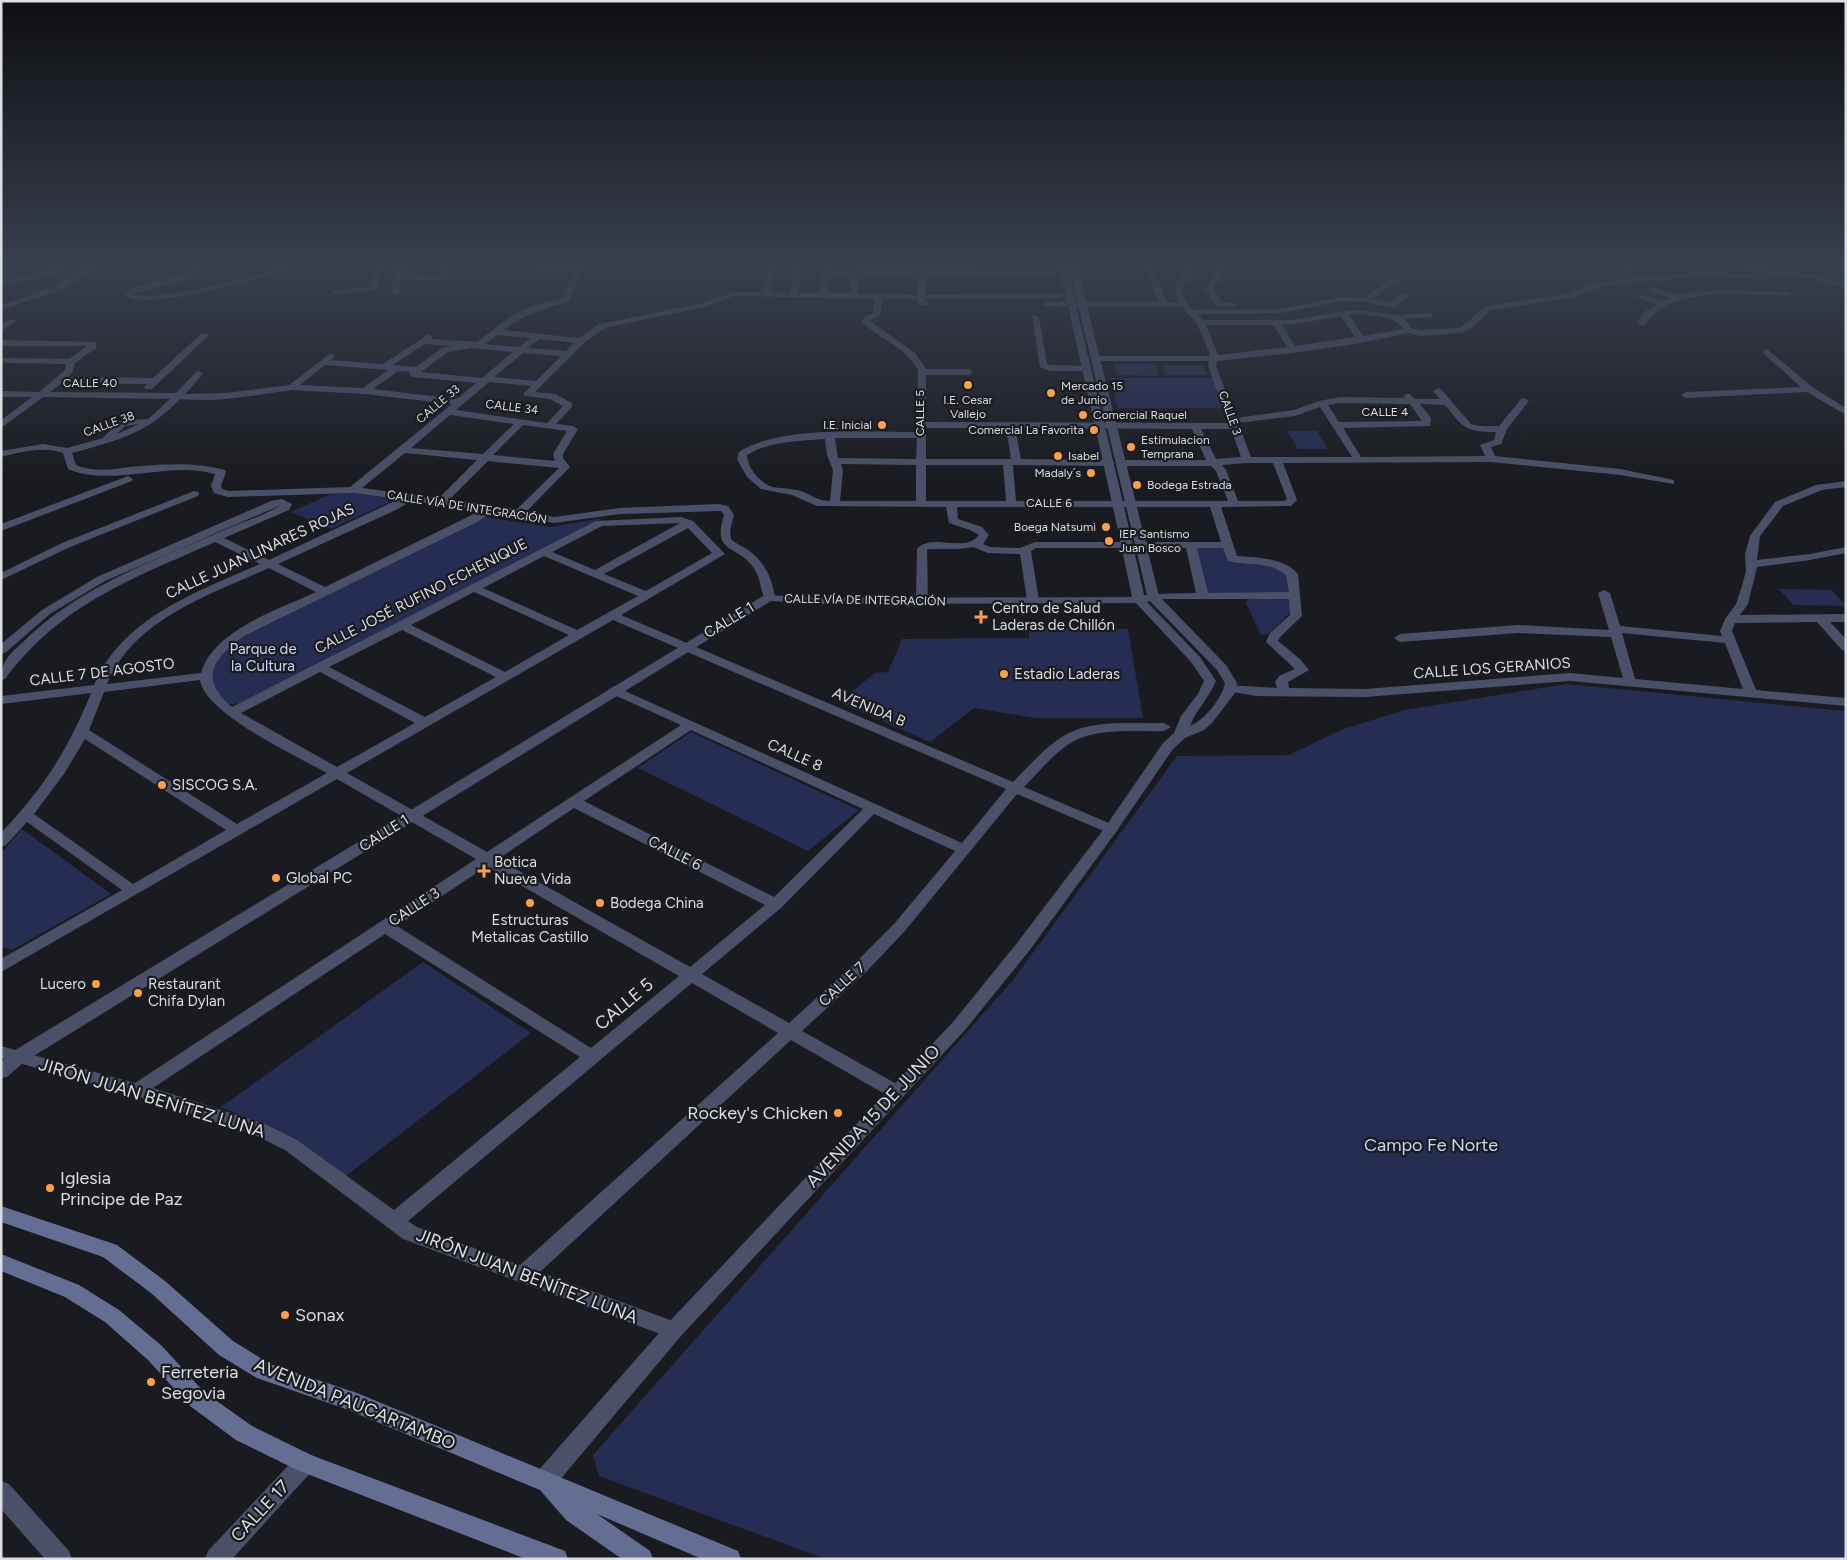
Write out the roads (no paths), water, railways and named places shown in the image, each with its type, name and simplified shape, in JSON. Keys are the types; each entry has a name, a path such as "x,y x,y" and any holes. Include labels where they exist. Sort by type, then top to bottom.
{"main road":[{"name":"AVENIDA PAUCARTAMBO","path":"1,1214 110,1251 158,1287 226,1348 264,1371 350,1400 730,1559"},
{"path":"1,1262 72,1291 112,1316 156,1353 197,1399 244,1433 304,1463 557,1559"},
{"path":"545,1480 574,1512 642,1559"}],"street":[{"path":"140,396 206,335"},
{"path":"414,372 445,350 480,344 494,335"},
{"path":"526,335 581,341"},
{"path":"551,424 568,405 552,396 528,394 581,341 590,335"},
{"name":"CALLE 5","path":"886,335 907,350 919,364 922,372 920,430 921,503"},
{"path":"1038,335 1043,365 1050,368 1086,369"},
{"path":"1081,335 1086,369 1110,463 1139,600"},
{"path":"1088,335 1096,359 1153,597 1222,668 1229,678 1231,688"},
{"name":"CALLE 3","path":"1207,335 1214,354 1212,366 1248,460"},
{"path":"1284,335 1293,350"},
{"path":"1358,335 1361,340"},
{"path":"1096,359 1212,359 1293,350 1394,335"},
{"name":"CALLE 33","path":"353,490 538,336"},
{"path":"385,367 426,339 472,346 568,354"},
{"path":"1,342 93,344 94,346 71,362 4,362"},
{"path":"4,362 30,343"},
{"path":"1767,352 1809,389 1846,412"},
{"path":"292,387 333,355"},
{"path":"1,425 60,380 68,371 71,362"},
{"path":"324,362 397,368 414,372 537,384"},
{"path":"365,391 397,368"},
{"path":"922,372 969,372"},
{"name":"CALLE 38","path":"67,452 106,440 122,423 150,422 199,374"},
{"path":"60,380 155,381"},
{"path":"292,387 365,391 460,402"},
{"name":"CALLE 40","path":"1,394 178,396 196,398 292,387"},
{"path":"1686,395 1809,389"},
{"path":"1438,391 1468,426 1478,429 1502,429"},
{"path":"764,487 741,460 742,454 748,448 761,444 830,436 1010,424 1195,425 1233,423 1295,413 1322,403 1340,400 1409,397 1448,402"},
{"name":"CALLE 4","path":"1337,425 1427,424 1426,418 1409,397"},
{"path":"1492,459 1484,445 1498,442 1502,429 1524,401"},
{"path":"1322,403 1358,459"},
{"name":"CALLE 34","path":"449,412 573,428 558,454 558,459 564,465"},
{"path":"442,501 522,421"},
{"path":"1010,424 1012,462 1011,503"},
{"path":"1195,425 1209,458 1221,470 1234,503"},
{"path":"830,436 834,461 838,470 835,503"},
{"path":"1,444 88,446"},
{"path":"1,454 31,448 60,448 67,452"},
{"path":"403,450 564,465 565,467 519,513"},
{"name":"CALLE VÍA DE INTEGRACIÓN","path":"67,452 72,467 92,473 180,468 214,469 221,472 216,486 218,491 228,494 353,490 493,508 554,520 620,511 712,506 724,508 729,515 725,532 726,538 731,545 751,557 759,565 768,586 769,597 803,601 1139,600 1153,597 1295,595"},
{"path":"1121,463 1248,460 1492,459 1620,472 1670,482"},
{"path":"834,461 920,460 1110,463"},
{"name":"CALLE 6","path":"764,487 796,492 815,503 1131,502 1287,504 1292,502 1291,494 1278,460"},
{"path":"1,528 128,479"},
{"path":"1752,693 1726,631 1731,619 1742,604 1752,571 1750,554 1755,536 1778,504 1820,487 1846,484"},
{"path":"1,577 66,545 194,494"},
{"name":"CALLE JUAN LINARES ROJAS","path":"1,842 26,815 58,774 82,732 107,670 119,652 152,623 186,602 394,507 410,497"},
{"path":"1,676 32,639 85,599 139,571 285,508 288,504 282,502 275,503 101,579 46,612 2,648"},
{"path":"922,601 922,549 927,546 975,544 981,542 984,535 983,532 976,528 960,525 953,521 951,503"},
{"path":"1214,503 1232,559 1266,562 1284,567 1292,574 1296,616 1274,636 1272,642 1296,662 1302,670 1283,679 1281,682 1284,692"},
{"path":"493,508 471,521 240,633 220,651 206,676 208,688 212,695 232,713 896,1092"},
{"path":"1,516 14,523"},
{"name":"CALLE JOSÉ RUFINO ECHENIQUE","path":"232,713 600,522 674,519 689,523"},
{"path":"1,966 720,554 689,523 596,574"},
{"path":"215,538 324,591"},
{"path":"975,544 988,550 1025,551"},
{"path":"1033,600 1025,551 1027,547 1034,545 1128,545"},
{"path":"1142,545 1227,545"},
{"path":"1191,545 1203,597"},
{"path":"1752,564 1810,557 1846,550"},
{"path":"543,552 648,596"},
{"path":"474,588 578,636"},
{"path":"1604,593 1630,682"},
{"name":"CALLE 1","path":"1,1072 10,1054 412,816 614,690 769,597"},
{"name":"AVENIDA 15 DE JUNIO","path":"1139,600 1196,660 1210,681 1204,695 1187,716 1180,735"},
{"name":"AVENIDA B","path":"613,616 1112,829"},
{"path":"1820,618 1846,647"},
{"path":"1731,619 1846,618"},
{"path":"401,625 506,677"},
{"path":"1400,638 1518,629 1615,631 1730,640"},
{"path":"319,667 426,722"},
{"name":"CALLE 7 DE AGOSTO","path":"1,700 206,676"},
{"name":"CALLE LOS GERANIOS","path":"1231,688 1256,692 1364,693 1560,678 1630,682 1846,702"},
{"name":"AVENIDA 15 DE JUNIO","path":"545,1480 674,1330 958,1026 1023,947 1112,829 1168,746 1180,735 1200,727 1225,700 1231,688"},
{"name":"CALLE 8","path":"614,690 963,849"},
{"name":"CALLE 3","path":"138,1090 690,725"},
{"name":"CALLE 7","path":"523,1275 860,968 899,928 1015,788 1055,749 1070,738 1085,732 1101,729 1164,728"},
{"path":"82,732 238,831"},
{"name":"CALLE 6","path":"574,802 776,904"},
{"name":"CALLE 5","path":"393,1222 776,904 816,865 843,834 872,808"},
{"path":"26,815 133,891"},
{"path":"385,926 592,1057"},
{"name":"JIRÓN JUAN BENÍTEZ LUNA","path":"10,1054 212,1112 275,1136 291,1145 410,1233 674,1330"},
{"name":"CALLE 17","path":"216,1559 304,1463"},
{"path":"1,1492 61,1559"}],"place":[{"name":"I.E. Cesar Vallejo","path":"968,385"},
{"name":"Mercado 15 de Junio","path":"1051,393"},
{"name":"Comercial Raquel","path":"1083,415"},
{"name":"I.E. Inicial","path":"882,425"},
{"name":"Comercial La Favorita","path":"1094,430"},
{"name":"Estimulacion Temprana","path":"1131,447"},
{"name":"Isabel","path":"1058,456"},
{"name":"Madaly´s","path":"1091,473"},
{"name":"Bodega Estrada","path":"1137,485"},
{"name":"Boega Natsumi","path":"1106,527"},
{"name":"IEP Santismo Juan Bosco","path":"1109,541"},
{"name":"Centro de Salud Laderas de Chillón","path":"981,617"},
{"name":"Estadio Laderas","path":"1004,674"},
{"name":"SISCOG S.A.","path":"162,785"},
{"name":"Botica Nueva Vida","path":"484,871"},
{"name":"Global PC","path":"276,878"},
{"name":"Estructuras Metalicas Castillo","path":"530,903"},
{"name":"Bodega China","path":"600,903"},
{"name":"Lucero","path":"96,984"},
{"name":"Restaurant Chifa Dylan","path":"138,993"},
{"name":"Rockey's Chicken","path":"838,1113"},
{"name":"Iglesia Principe de Paz","path":"50,1188"},
{"name":"Sonax","path":"285,1315"},
{"name":"Ferreteria Segovia","path":"151,1382"}],"park label":[{"name":"Parque de la Cultura","path":"263,658"},
{"name":"Campo Fe Norte","path":"1431,1145"}]}
